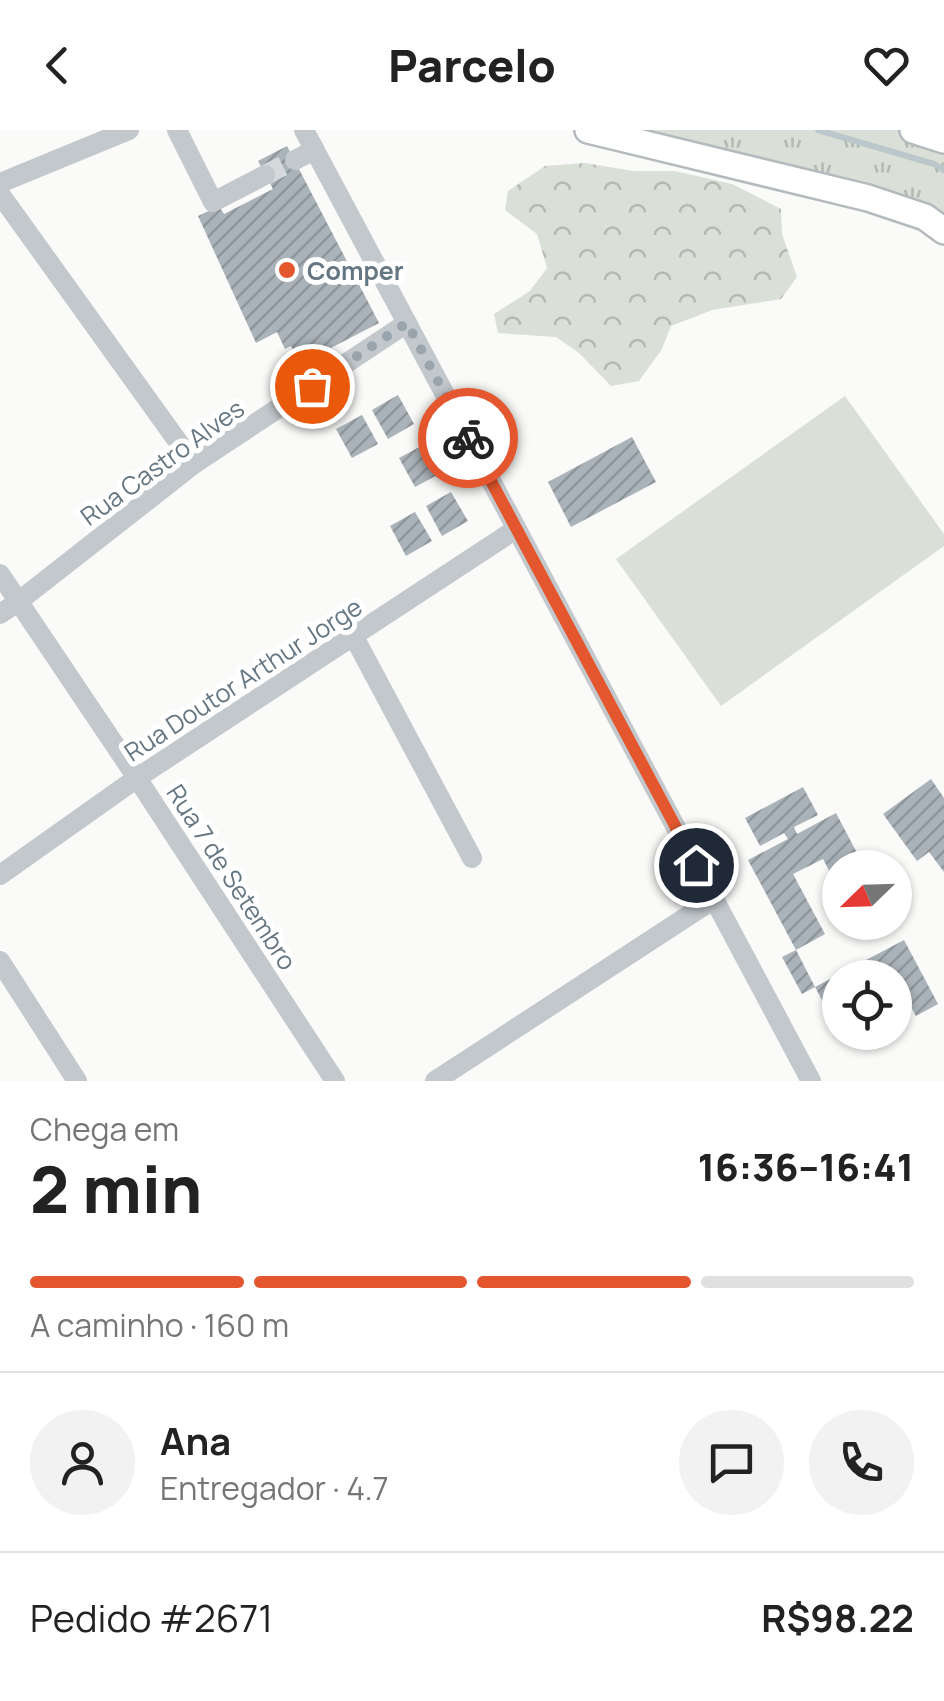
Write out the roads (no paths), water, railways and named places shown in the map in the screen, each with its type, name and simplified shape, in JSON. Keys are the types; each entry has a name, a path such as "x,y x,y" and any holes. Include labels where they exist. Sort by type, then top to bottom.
{"main road":[{"path":"588,130 868,198 925,217 944,231"},
{"path":"912,130 944,140"}],"street":[{"path":"0,183 128,130"},
{"path":"178,130 212,202 265,175"},
{"path":"304,130 810,1081"},
{"path":"295,160 314,150"},
{"path":"0,194 194,464"},
{"name":"Rua Castro Alves","path":"0,614 194,464 407,323"},
{"name":"Rua Doutor Arthur Jorge","path":"0,875 138,778 516,528"},
{"name":"Rua 7 de Setembro","path":"0,574 138,778 334,1081"},
{"path":"353,635 472,858"},
{"path":"435,1081 714,899"},
{"path":"0,961 77,1081"}],"waterway":[{"path":"818,130 944,170"}],"tunnel":[{"path":"265,175 295,160"}],"place":[{"name":"Comper","path":"287,270"}]}
